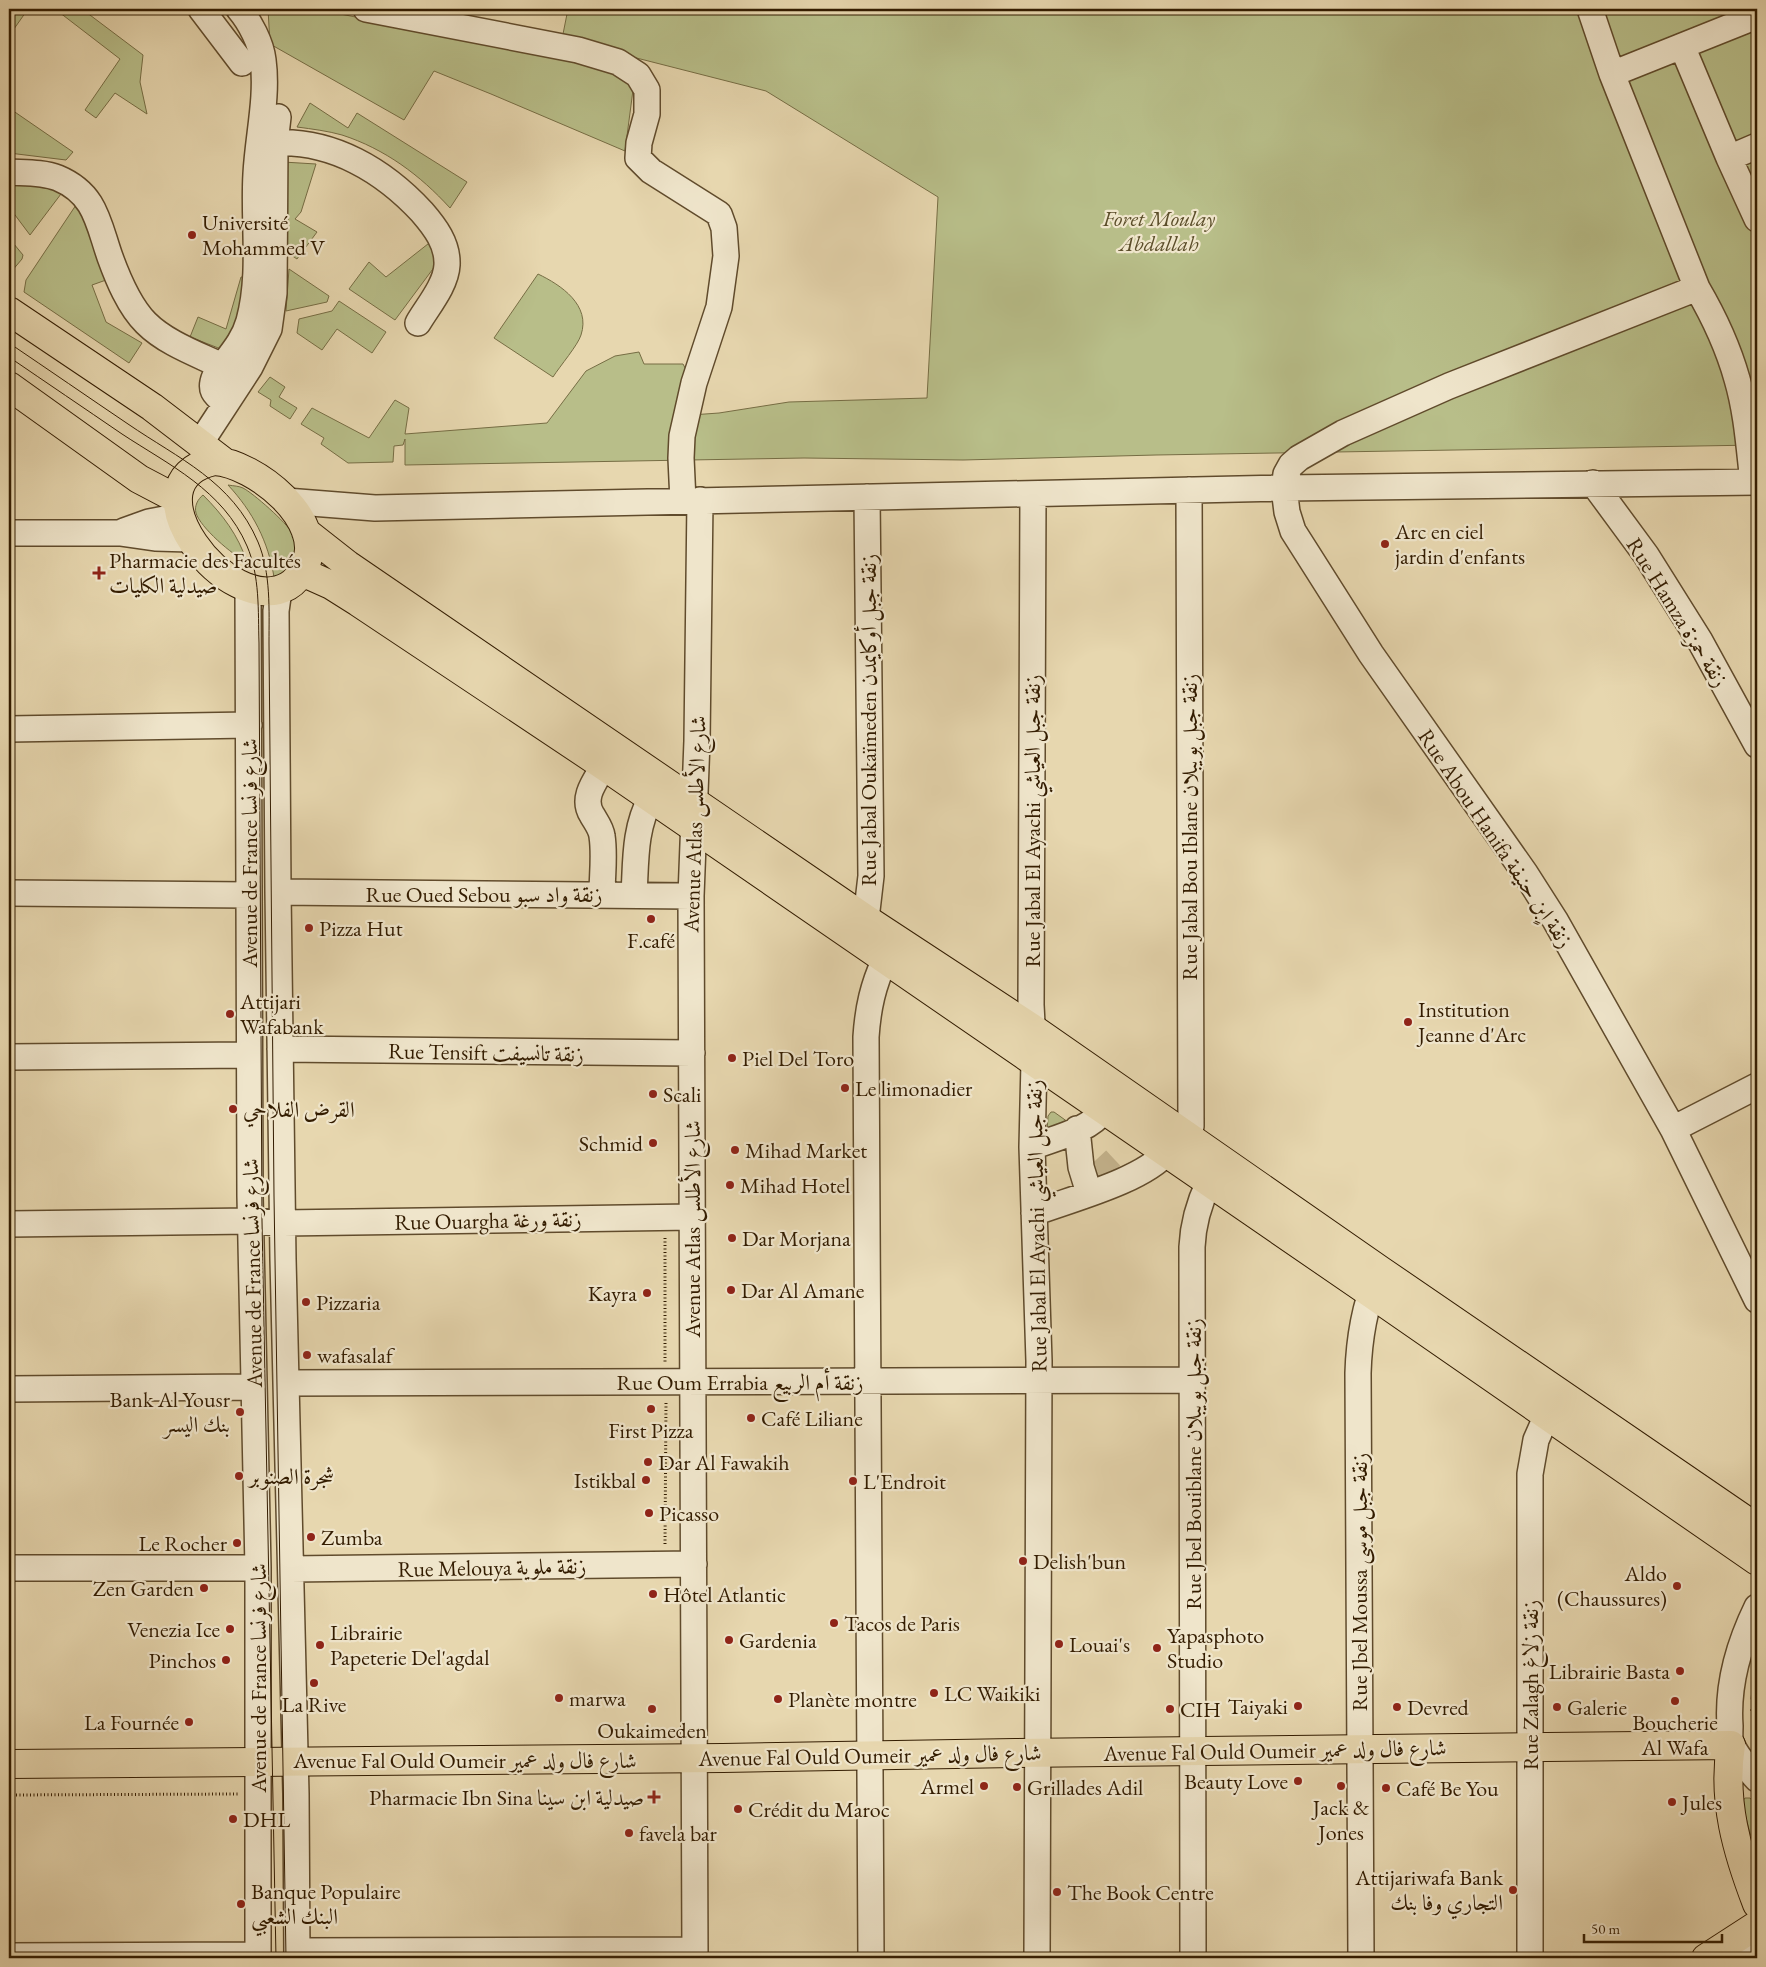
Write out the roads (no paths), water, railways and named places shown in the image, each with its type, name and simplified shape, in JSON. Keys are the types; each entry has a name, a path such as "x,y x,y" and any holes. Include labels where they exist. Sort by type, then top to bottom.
{"main road":[{"path":"9,312 159,412 201,442 224,462 251,473 275,490 286,501 304,528 309,540 308,557 302,572 288,586 279,590 263,591 248,587 220,573 208,562 183,518 139,479 9,386"},
{"path":"183,518 182,482 192,471 205,463 224,462"},
{"path":"304,528 348,565 693,815 864,931 1032,1028 1189,1137 1375,1281 1529,1387 1757,1528"},
{"path":"302,572 331,585 358,602 651,798 693,815"},
{"path":"864,931 885,959 1209,1182 1375,1281"},
{"path":"1529,1387 1547,1415 1757,1561"},
{"path":"1706,1958 1756,1918 1731,1815 1727,1790 1731,1745"},
{"name":"Avenue Fal Ould Oumeir شارع فال ولد عمير","path":"9,1764 694,1758 1036,1752 1731,1745"}],"street":[{"path":"225,403 212,390 215,376 242,339 253,304 257,243 255,175 264,85 263,58 251,26 239,9"},
{"name":"Avenue Atlas شارع الأطلس","path":"366,9 578,50 618,62 638,75 647,90 647,114 639,143 638,158 652,171 719,214 724,228 726,256 719,307 694,383 682,436 681,458 692,501 697,741 691,896 695,1954"},
{"path":"286,501 375,508 1284,488 1755,482 1745,412 1738,380 1720,332 1698,288 1612,74 1590,9"},
{"path":"205,10 242,63"},
{"path":"1612,74 1757,16"},
{"path":"1682,46 1757,219"},
{"path":"201,442 260,349 271,322 274,293 275,142 278,112"},
{"path":"275,142 313,145 343,155 375,171 401,191 436,228 447,252 447,267 442,283 418,323"},
{"path":"1729,158 1757,146"},
{"path":"9,172 41,174 56,178 78,190 86,198 97,215 110,258 127,297 145,323 164,337 222,366"},
{"path":"1284,488 1286,474 1299,458 1343,434 1449,386 1698,288"},
{"name":"Rue Hamza زنقة حمزة","path":"1593,483 1646,555 1700,642 1757,745"},
{"name":"Rue Abou Hanifa زنقة اٍبن حنيفة","path":"1284,488 1287,512 1293,530 1302,546 1371,654 1530,881 1555,920 1673,1129 1757,1300"},
{"name":"Rue Jabal Bou Iblane زنقة جبل بويبلان","path":"1174,1157 1189,1137 1190,1126 1189,490"},
{"name":"Rue Jabal El Ayachi زنقة جبل العياشي","path":"1033,494 1032,1028 1034,1062 1032,1147 1038,1380 1037,1958"},
{"name":"Rue Jabal Oukaïmeden زنقة جبل أوكايمدن","path":"864,931 871,876 867,497"},
{"path":"304,528 375,508"},
{"path":"9,533 120,533 150,522 183,518"},
{"name":"Avenue de France شارع فرنسا","path":"248,587 249,1055 258,1568 258,1956"},
{"name":"Avenue de France شارع فرنسا","path":"279,590 276,611 280,1049 295,1761 297,1955"},
{"path":"9,729 249,725"},
{"path":"602,895 602,839 600,828 590,813 587,802 589,792 604,766"},
{"path":"634,895 636,839 639,824 651,798"},
{"path":"602,839 636,839"},
{"path":"9,892 249,895"},
{"name":"Rue Oued Sebou زنقة واد سبو","path":"278,892 691,896"},
{"path":"871,1958 866,1037 872,992 885,959"},
{"name":"Rue Tensift زنقة تانسيفت","path":"280,1049 692,1053"},
{"path":"9,1057 249,1055"},
{"path":"1673,1129 1757,1086"},
{"path":"1032,1147 1077,1135 1104,1110"},
{"path":"1077,1135 1109,1171"},
{"path":"1077,1135 1081,1167 1090,1193"},
{"path":"1034,1213 1090,1193 1109,1171 1152,1166 1174,1157"},
{"name":"Rue Jbel Bouiblane زنقة جبل بويبلان","path":"1193,1958 1193,1234 1198,1208 1209,1182"},
{"name":"Rue Ouargha زنقة ورغة","path":"251,1221 283,1223 692,1217"},
{"path":"9,1224 251,1221"},
{"name":"Rue Jbel Moussa زنقة جبل موسى","path":"1361,1958 1358,1373 1360,1334 1375,1281"},
{"name":"Rue Oum Errabia زنقة أم الربيع","path":"287,1383 1193,1380"},
{"path":"9,1389 254,1387"},
{"name":"Rue Zalagh زنقة زلاغ","path":"1530,1958 1530,1474 1536,1440 1547,1415"},
{"name":"Rue Melouya زنقة ملوية","path":"291,1569 694,1564"},
{"path":"9,1568 258,1568"},
{"path":"1757,1607 1740,1647 1730,1696 1731,1745 1757,1779"},
{"path":"1751,1958 1756,1918"},
{"path":"297,1955 695,1954"},
{"path":"9,1956 258,1956"}],"tunnel":[{"path":"1097,1159 1111,1174"}],"tram line":[{"path":"9,343 185,461 219,487 247,521 258,542 265,566 269,605 274,1196 286,1958"},
{"path":"9,357 122,434 176,468 209,494 237,526 247,546 254,569 259,643 262,1221 276,1958"}],"place":[{"name":"Université Mohammed V","path":"192,235"},
{"name":"Arc en ciel jardin d'enfants","path":"1385,544"},
{"name":"Pharmacie des Facultés صيدلية الكليات","path":"99,573"},
{"name":"F.café","path":"651,919"},
{"name":"Pizza Hut","path":"309,928"},
{"name":"Attijari Wafabank","path":"230,1014"},
{"name":"Institution Jeanne d'Arc","path":"1408,1022"},
{"name":"Piel Del Toro","path":"732,1058"},
{"name":"Le limonadier","path":"845,1088"},
{"name":"Scali","path":"653,1094"},
{"name":"القرض الفلاحي","path":"233,1109"},
{"name":"Schmid","path":"653,1143"},
{"name":"Mihad Market","path":"735,1150"},
{"name":"Mihad Hotel","path":"730,1185"},
{"name":"Dar Morjana","path":"732,1238"},
{"name":"Dar Al Amane","path":"731,1290"},
{"name":"Kayra","path":"647,1293"},
{"name":"Pizzaria","path":"306,1302"},
{"name":"wafasalaf","path":"307,1355"},
{"name":"First Pizza","path":"651,1409"},
{"name":"Bank Al Yousr بنك اليسر","path":"240,1412"},
{"name":"Café Liliane","path":"751,1418"},
{"name":"Dar Al Fawakih","path":"648,1462"},
{"name":"شجرة الصنوبر","path":"239,1476"},
{"name":"Istikbal","path":"646,1480"},
{"name":"L'Endroit","path":"853,1481"},
{"name":"Picasso","path":"649,1513"},
{"name":"Zumba","path":"311,1537"},
{"name":"Le Rocher","path":"237,1543"},
{"name":"Delish'bun","path":"1023,1561"},
{"name":"Aldo (Chaussures)","path":"1677,1586"},
{"name":"Zen Garden","path":"204,1588"},
{"name":"Hôtel Atlantic","path":"653,1594"},
{"name":"Tacos de Paris","path":"834,1623"},
{"name":"Venezia Ice","path":"230,1629"},
{"name":"Gardenia","path":"729,1640"},
{"name":"Louai's","path":"1059,1644"},
{"name":"Librairie Papeterie Del'agdal","path":"320,1645"},
{"name":"Yapasphoto Studio","path":"1157,1648"},
{"name":"Pinchos","path":"226,1660"},
{"name":"Librairie Basta","path":"1680,1671"},
{"name":"La Rive","path":"314,1683"},
{"name":"LC Waikiki","path":"934,1693"},
{"name":"marwa","path":"559,1698"},
{"name":"Planète montre","path":"778,1699"},
{"name":"Boucherie Al Wafa","path":"1675,1701"},
{"name":"Taiyaki","path":"1298,1706"},
{"name":"Devred","path":"1397,1707"},
{"name":"Galerie","path":"1557,1707"},
{"name":"Oukaimeden","path":"652,1709"},
{"name":"CIH","path":"1170,1709"},
{"name":"La Fournée","path":"189,1722"},
{"name":"Beauty Love","path":"1298,1781"},
{"name":"Armel","path":"984,1786"},
{"name":"Jack & Jones","path":"1341,1786"},
{"name":"Grillades Adil","path":"1017,1787"},
{"name":"Café Be You","path":"1386,1788"},
{"name":"Pharmacie Ibn Sina صيدلية ابن سينا","path":"654,1797"},
{"name":"Jules","path":"1672,1802"},
{"name":"Crédit du Maroc","path":"738,1809"},
{"name":"DHL","path":"233,1819"},
{"name":"favela bar","path":"629,1833"},
{"name":"Attijariwafa Bank التجاري وفا بنك","path":"1513,1890"},
{"name":"The Book Centre","path":"1057,1892"},
{"name":"Banque Populaire البنك الشعبي","path":"241,1904"}],"park label":[{"name":"Foret Moulay Abdallah","path":"1159,230"}]}
